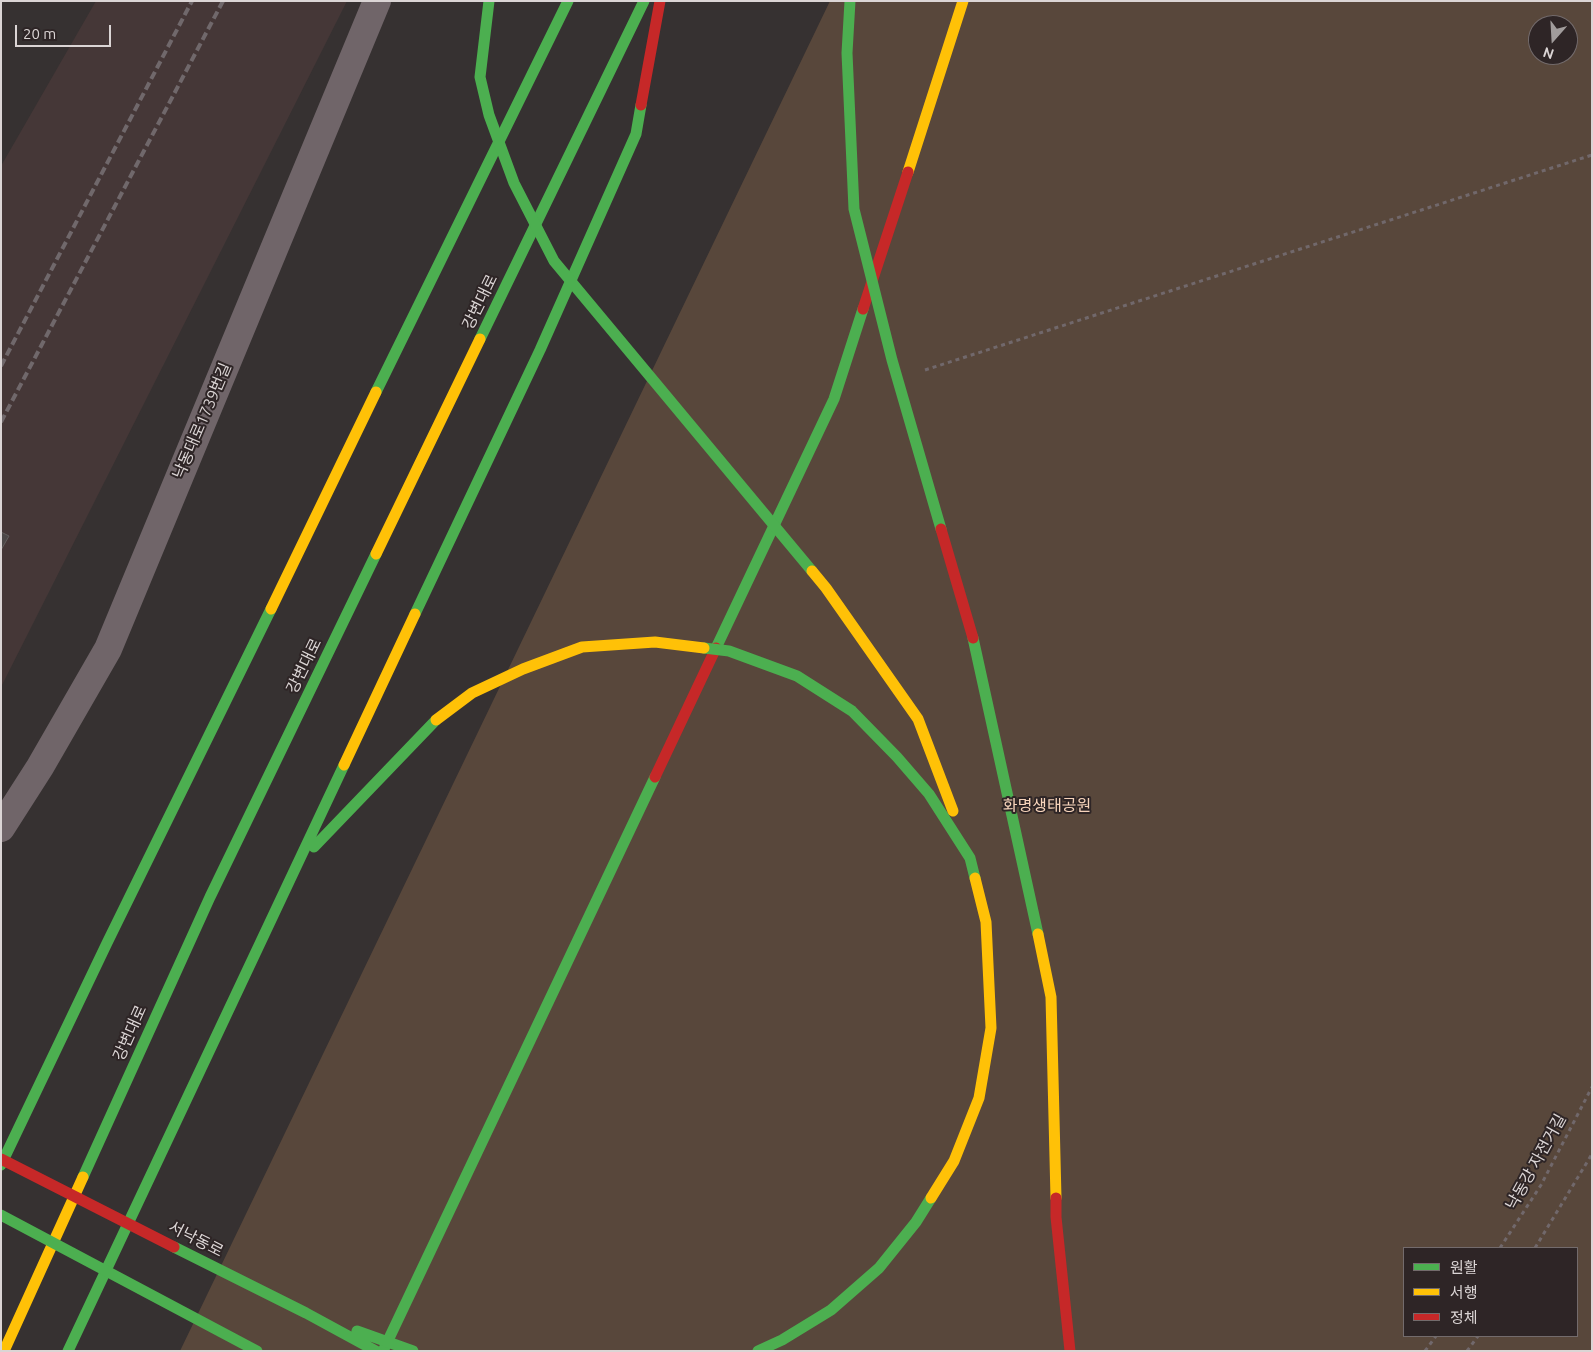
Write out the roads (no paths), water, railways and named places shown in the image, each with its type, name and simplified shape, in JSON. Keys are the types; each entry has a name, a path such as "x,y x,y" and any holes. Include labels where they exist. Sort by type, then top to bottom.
{"main road":[{"path":"489,1 480,77 489,115 514,183 554,261 826,588 918,719 970,858 986,922 991,1028 979,1098 954,1161 916,1222 879,1268 830,1310 782,1340 758,1351"},
{"path":"1,1164 568,1"},
{"name":"강변대로","path":"4,1351 214,888 644,1"},
{"path":"68,1351 540,350 636,134 660,1"},
{"path":"850,1 847,53 854,209 892,360 978,654 1050,997 1056,1217 1070,1351"},
{"path":"383,1351 834,399 963,1"},
{"path":"297,864 436,720 472,693 523,669 582,647 655,642 729,651 797,676 852,711 897,757 929,794 970,858"},
{"name":"서낙동로","path":"1,1159 306,1313 376,1351"},
{"path":"1,1215 257,1351"},
{"path":"306,1313 413,1351"}],"street":[{"name":"낙동대로1739번길","path":"1,828 40,767 108,649 377,1"}],"railway":[{"path":"1,366 192,1"},
{"path":"1,422 223,1"}],"park label":[{"name":"화명생태공원","path":"1047,806"}]}
